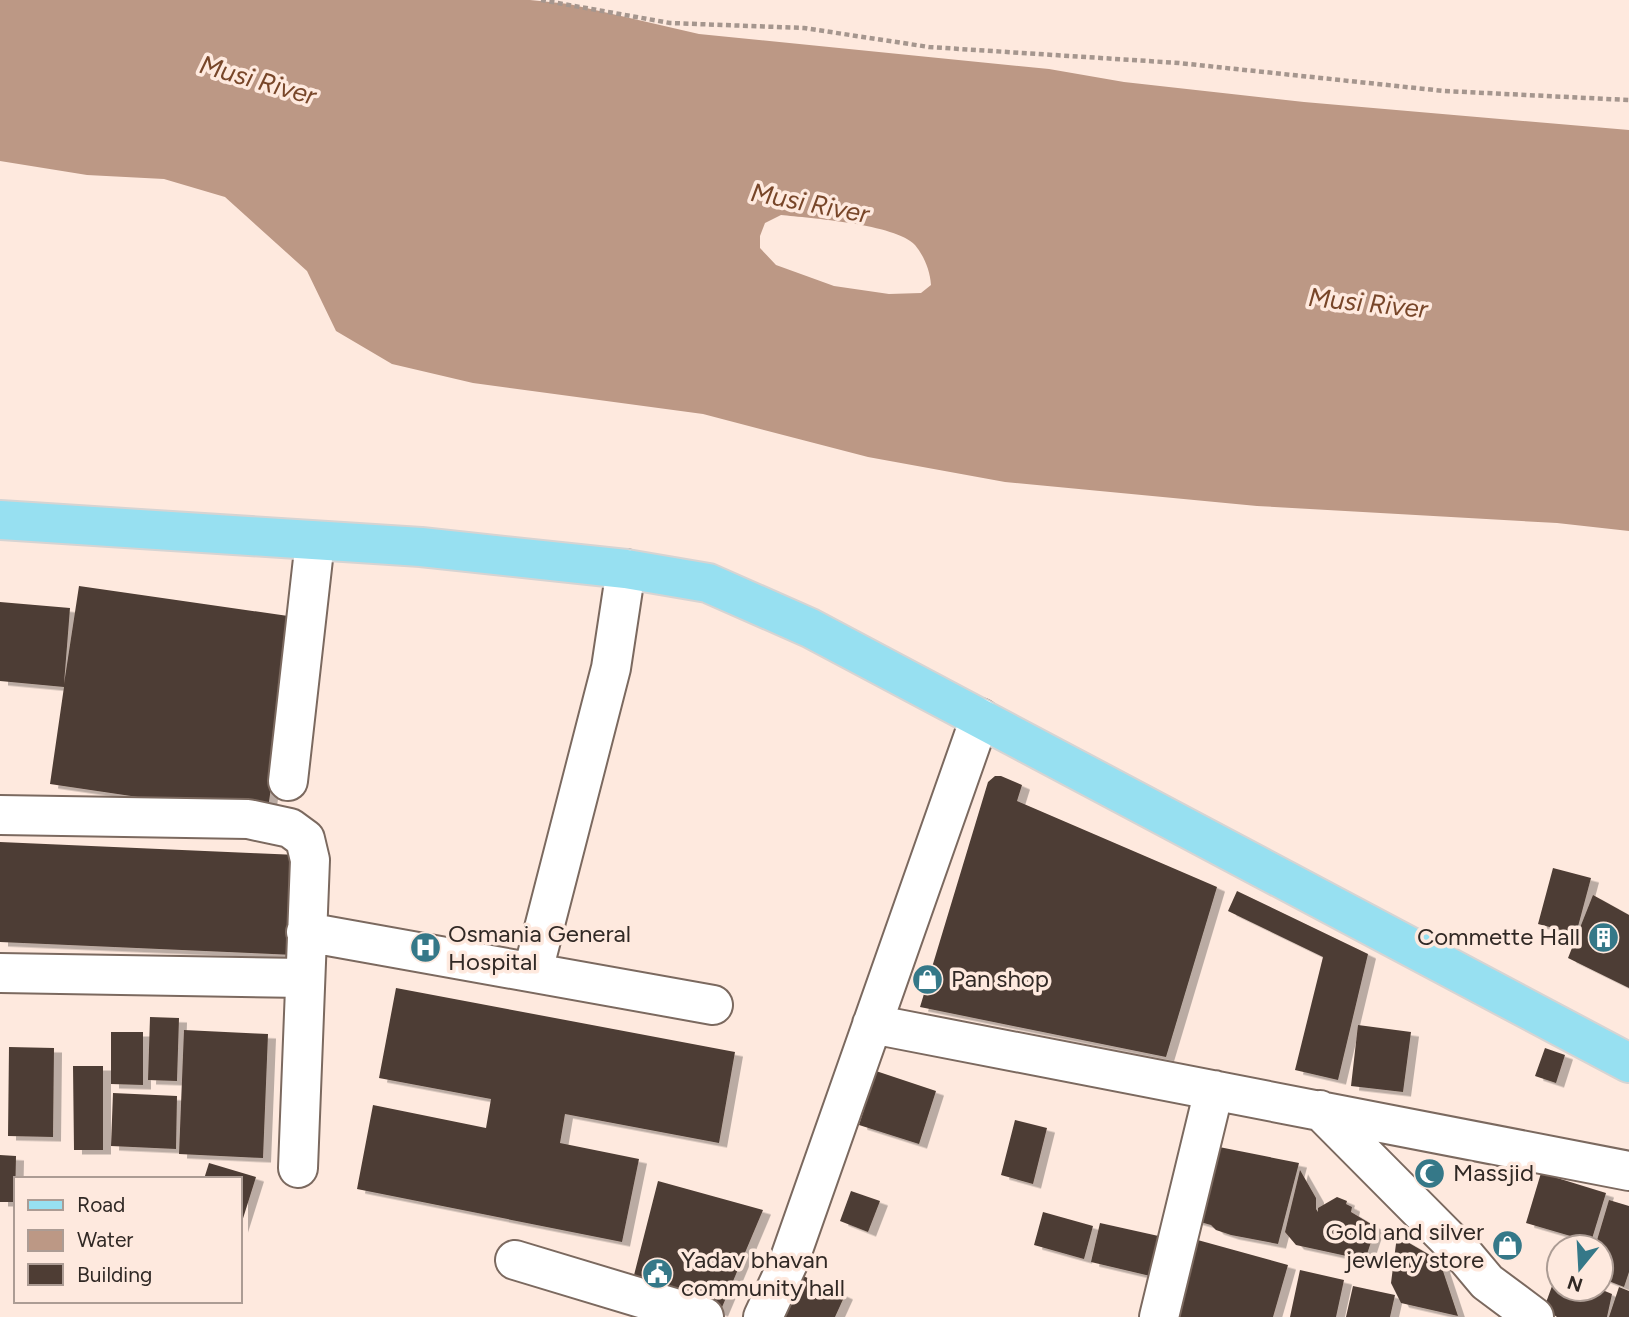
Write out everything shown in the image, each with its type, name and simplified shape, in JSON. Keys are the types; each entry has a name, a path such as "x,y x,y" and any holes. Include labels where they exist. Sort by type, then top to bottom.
{"main road":[{"path":"0,520 421,547 626,569 708,583 810,628 1629,1063"}],"street":[{"path":"288,780 315,541"},
{"path":"533,971 611,668 626,569"},
{"path":"763,1317 789,1261 980,718"},
{"path":"0,815 248,819 290,828 305,839 310,860 298,1168"},
{"path":"306,932 713,1005"},
{"path":"0,973 304,978"},
{"path":"872,1024 1629,1171"},
{"path":"1159,1317 1214,1090"},
{"path":"1320,1110 1466,1256 1487,1282 1534,1317"},
{"path":"515,1259 704,1317"},
{"path":"1487,1282 1502,1317"}],"path":[{"path":"541,0 670,23 804,28 929,47 1179,64 1444,91 1629,100"}],"water":[{"name":"Musi River","path":"0,0 530,0 569,4 699,34 1049,69 1124,82 1304,102 1629,130 1629,531 1557,523 1257,506 1005,482 868,457 703,414 473,383 392,364 336,331 307,271 225,197 164,179 87,175 0,161","holes":["781,215 872,227 905,238 915,245 921,254 931,285 921,293 889,294 834,286 776,265 760,248 760,236 765,223"]}],"building":[{"path":"79,586 295,617 267,816 50,784 64,687 0,681 0,602 70,608 64,684"},
{"path":"995,776 1022,785 1017,801 1217,887 1166,1057 920,1007 988,782"},
{"path":"0,842 298,855 294,955 0,942"},
{"path":"1553,868 1591,878 1576,934 1538,924"},
{"path":"1237,891 1368,954 1338,1080 1295,1070 1323,957 1228,911"},
{"name":"Commette Hall","path":"1593,895 1629,915 1629,988 1568,958"},
{"path":"396,988 735,1052 719,1143 565,1114 560,1143 639,1159 622,1242 357,1189 373,1105 486,1128 491,1099 379,1078"},
{"path":"150,1017 179,1018 177,1081 148,1080"},
{"path":"1358,1025 1411,1032 1403,1092 1351,1086"},
{"path":"184,1030 268,1034 263,1158 179,1154"},
{"path":"111,1032 143,1032 143,1085 111,1084"},
{"path":"9,1047 54,1048 53,1137 8,1136"},
{"path":"1545,1048 1565,1055 1556,1083 1535,1076"},
{"path":"73,1066 103,1066 103,1150 74,1150"},
{"path":"876,1071 936,1091 919,1144 859,1125"},
{"path":"113,1093 177,1096 176,1149 111,1146"},
{"path":"1015,1120 1047,1128 1033,1184 1001,1175"},
{"path":"1204,1144 1299,1163 1278,1244 1231,1235 1216,1230 1211,1225 1186,1218"},
{"path":"0,1155 16,1156 14,1202 0,1202"},
{"path":"209,1163 256,1177 242,1222 242,1177 205,1177"},
{"path":"1300,1170 1316,1198 1318,1212 1318,1208 1337,1197 1347,1201 1346,1204 1352,1207 1351,1212 1376,1227 1365,1260 1296,1245 1285,1232"},
{"path":"1541,1173 1606,1193 1594,1233 1560,1233 1526,1223"},
{"path":"658,1181 763,1210 720,1312 632,1283"},
{"path":"851,1191 880,1201 868,1232 840,1221"},
{"path":"1609,1200 1629,1206 1629,1272 1624,1287 1615,1283 1615,1233 1599,1233"},
{"path":"1043,1212 1093,1226 1084,1259 1034,1245"},
{"path":"1100,1223 1172,1239 1163,1279 1091,1262"},
{"path":"1397,1236 1447,1265 1442,1268 1458,1316 1401,1303 1391,1283"},
{"path":"1194,1239 1288,1265 1273,1317 1173,1317"},
{"path":"1300,1270 1344,1280 1336,1317 1290,1317"},
{"path":"801,1275 845,1295 835,1317 782,1317"},
{"path":"1353,1286 1395,1295 1390,1317 1346,1317"},
{"path":"1619,1287 1629,1291 1629,1317 1609,1317"},
{"path":"1546,1303 1610,1303 1607,1317 1557,1317 1544,1308"}],"place":[{"name":"Commette Hall","path":"1603,937"},
{"name":"Osmania General Hospital","path":"425,948"},
{"name":"Pan shop","path":"928,979"},
{"name":"Massjid","path":"1430,1173"},
{"name":"Gold and silver jewlery store","path":"1507,1246"},
{"name":"Yadav bhavan community hall","path":"658,1274"}]}
